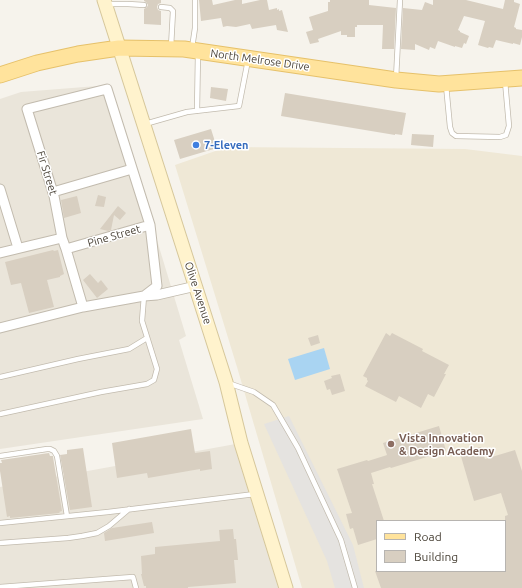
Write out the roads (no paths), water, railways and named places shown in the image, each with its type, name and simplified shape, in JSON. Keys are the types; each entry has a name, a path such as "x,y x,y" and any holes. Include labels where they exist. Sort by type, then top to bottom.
{"main road":[{"name":"Olive Avenue","path":"105,2 226,382 241,443 286,588"},
{"name":"North Melrose Drive","path":"0,75 37,63 78,54 119,48 194,50 396,80 439,84 522,78"}],"street":[{"name":"Fir Street","path":"66,249 62,238 53,192 27,109 107,89"},
{"name":"Pine Street","path":"66,249 150,225 107,89"},
{"path":"53,192 132,169"},
{"path":"0,189 18,248"},
{"path":"144,296 157,286 150,225"},
{"path":"0,253 62,238"},
{"path":"66,249 83,307"},
{"path":"0,328 83,307 157,295 196,286"}],"lane":[{"path":"195,0 194,50 197,110"},
{"path":"396,80 400,0"},
{"path":"105,2 144,5"},
{"path":"161,7 170,8 174,11 171,49"},
{"path":"143,124 197,110 239,106 249,58"},
{"path":"446,83 450,127 452,132 456,136 500,137 506,135 509,126 505,79"},
{"path":"0,414 101,392 147,384 154,380 157,369 142,321 144,296"},
{"path":"0,377 129,349 147,338"},
{"path":"226,382 254,392 273,405 298,448 341,540 355,588"},
{"path":"0,456 46,449 54,451 57,456 67,516"},
{"path":"0,522 67,516 257,494"},
{"path":"0,543 75,537 96,533 109,526 128,509"},
{"path":"0,587 133,577 136,588"}],"water":[{"path":"324,348 330,369 295,380 288,359"}],"place":[{"name":"7-Eleven","path":"196,145"},
{"name":"Vista Innovation & Design Academy","path":"391,444"}]}
